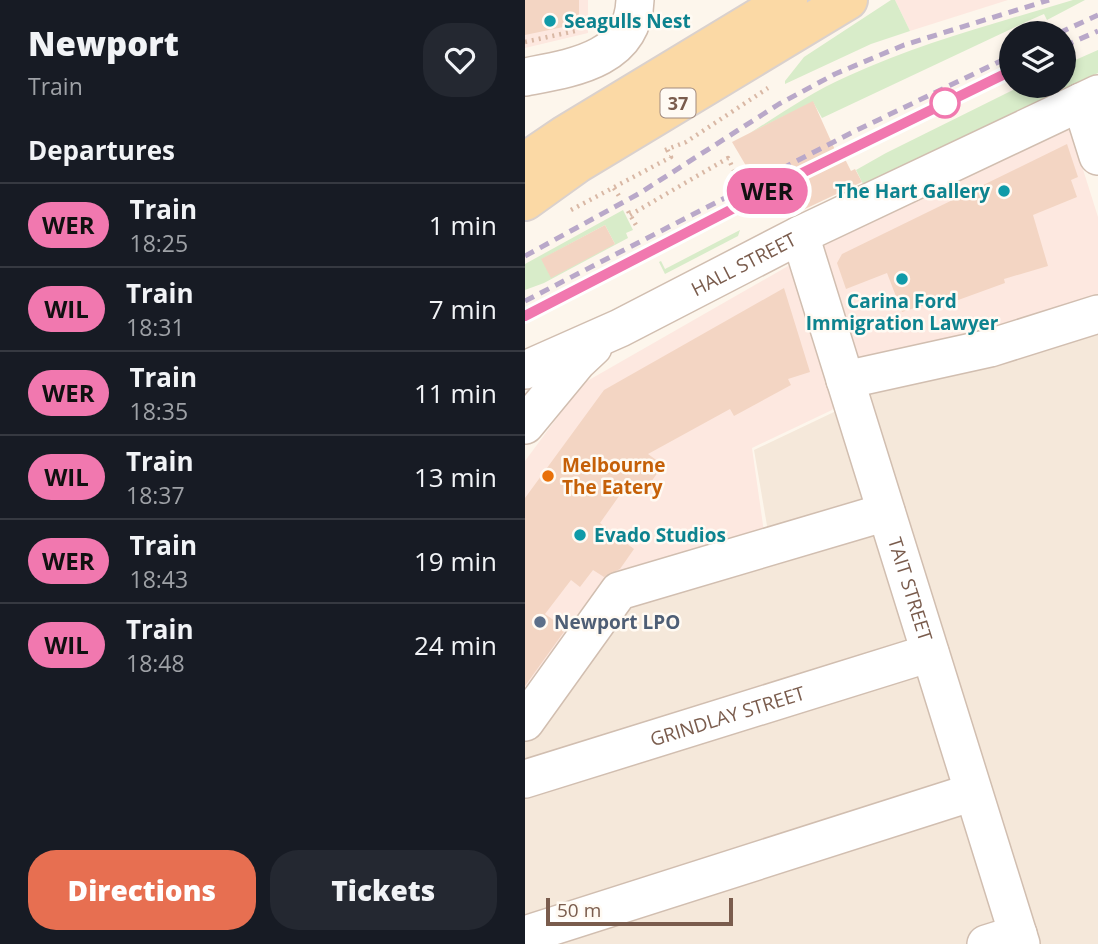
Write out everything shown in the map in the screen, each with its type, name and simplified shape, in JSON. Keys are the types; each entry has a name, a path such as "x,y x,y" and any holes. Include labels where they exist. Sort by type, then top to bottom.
{"main road":[{"name":"37","path":"525,162 788,0"},
{"name":"37","path":"525,201 578,163 835,2"}],"street":[{"path":"525,77 567,68 608,29 610,0"},
{"path":"592,42 615,45 628,33 635,0"},
{"path":"1090,98 1098,156"},
{"name":"HALL STREET","path":"525,370 620,328 790,227 1090,98"},
{"name":"TAIT STREET","path":"790,227 845,380 973,792 1008,941"},
{"path":"845,380 990,348 1098,314"},
{"name":"HALL STREET","path":"525,425 577,362 620,328"},
{"path":"525,722 619,591 886,512"},
{"name":"GRINDLAY STREET","path":"525,779 930,653"},
{"path":"525,935 973,792"}],"path":[{"path":"525,42 592,42"},
{"path":"569,210 671,157 661,137"},
{"path":"637,227 629,213 728,158 740,183"},
{"path":"614,188 619,196"},
{"path":"770,196 790,227"}],"shaded area":[{"name":"Seagulls Nest","path":"525,0 588,0 588,33 525,48"},
{"path":"895,0 1008,0 910,31"},
{"path":"1069,125 1098,217 1098,305 862,368 832,410 752,448 766,546 619,586 525,717 525,461 582,384 823,246"},
{"path":"1098,315 1098,944 525,944 525,725 620,594 771,549 754,450 834,412 863,376"}],"green space":[{"path":"891,0 895,0 910,31 871,44 785,84 804,57"},
{"path":"1073,0 1085,0 1047,20 1044,14 1028,21 1003,21"},
{"path":"999,22 999,35 822,118 813,102 750,133 822,88 875,64"},
{"path":"1098,50 1098,73 1076,84 1076,60"},
{"path":"999,97 1047,98 865,188 856,170"},
{"path":"623,210 633,230 626,233 628,238 544,283 525,290 525,264","holes":["605,225 615,244 542,259"]},
{"path":"740,230 738,236 665,274 659,262 661,261 665,269"}],"building":[{"name":"Seagulls Nest","path":"525,0 579,0 579,16 573,25 525,35"},
{"path":"813,101 840,161 845,159 851,171 855,169 862,182 788,217 783,206 785,205 766,169 752,176 732,142"},
{"path":"1067,144 1078,177 1071,180 1077,197 1033,215 1048,266 1004,279 1005,283 950,303 948,297 902,312 887,273 846,289 837,263 842,254"},
{"path":"605,225 615,244 551,278 541,259"},
{"path":"784,288 810,372 788,379 791,385 734,416 730,409 648,454 663,465 644,492 629,482 600,523 634,549 620,569 604,577 593,570 580,587 571,580 545,614 566,629 525,686 525,498 604,390"}],"railway":[{"path":"525,256 640,193 779,104 835,74 904,45 1049,0"},
{"path":"1076,25 1098,15"},
{"path":"1076,41 1098,31"},
{"path":"525,301 851,133 999,62"},
{"path":"525,318 800,174 999,77"}],"train":[{"name":"WER","path":"525,316 800,174 999,77"}],"place":[{"name":"Seagulls Nest","path":"550,21"},
{"name":"The Hart Gallery","path":"1004,191"},
{"name":"Carina Ford Immigration Lawyer","path":"902,279"},
{"name":"Melbourne The Eatery","path":"548,476"},
{"name":"Evado Studios","path":"580,535"},
{"name":"Newport LPO","path":"540,622"}]}
